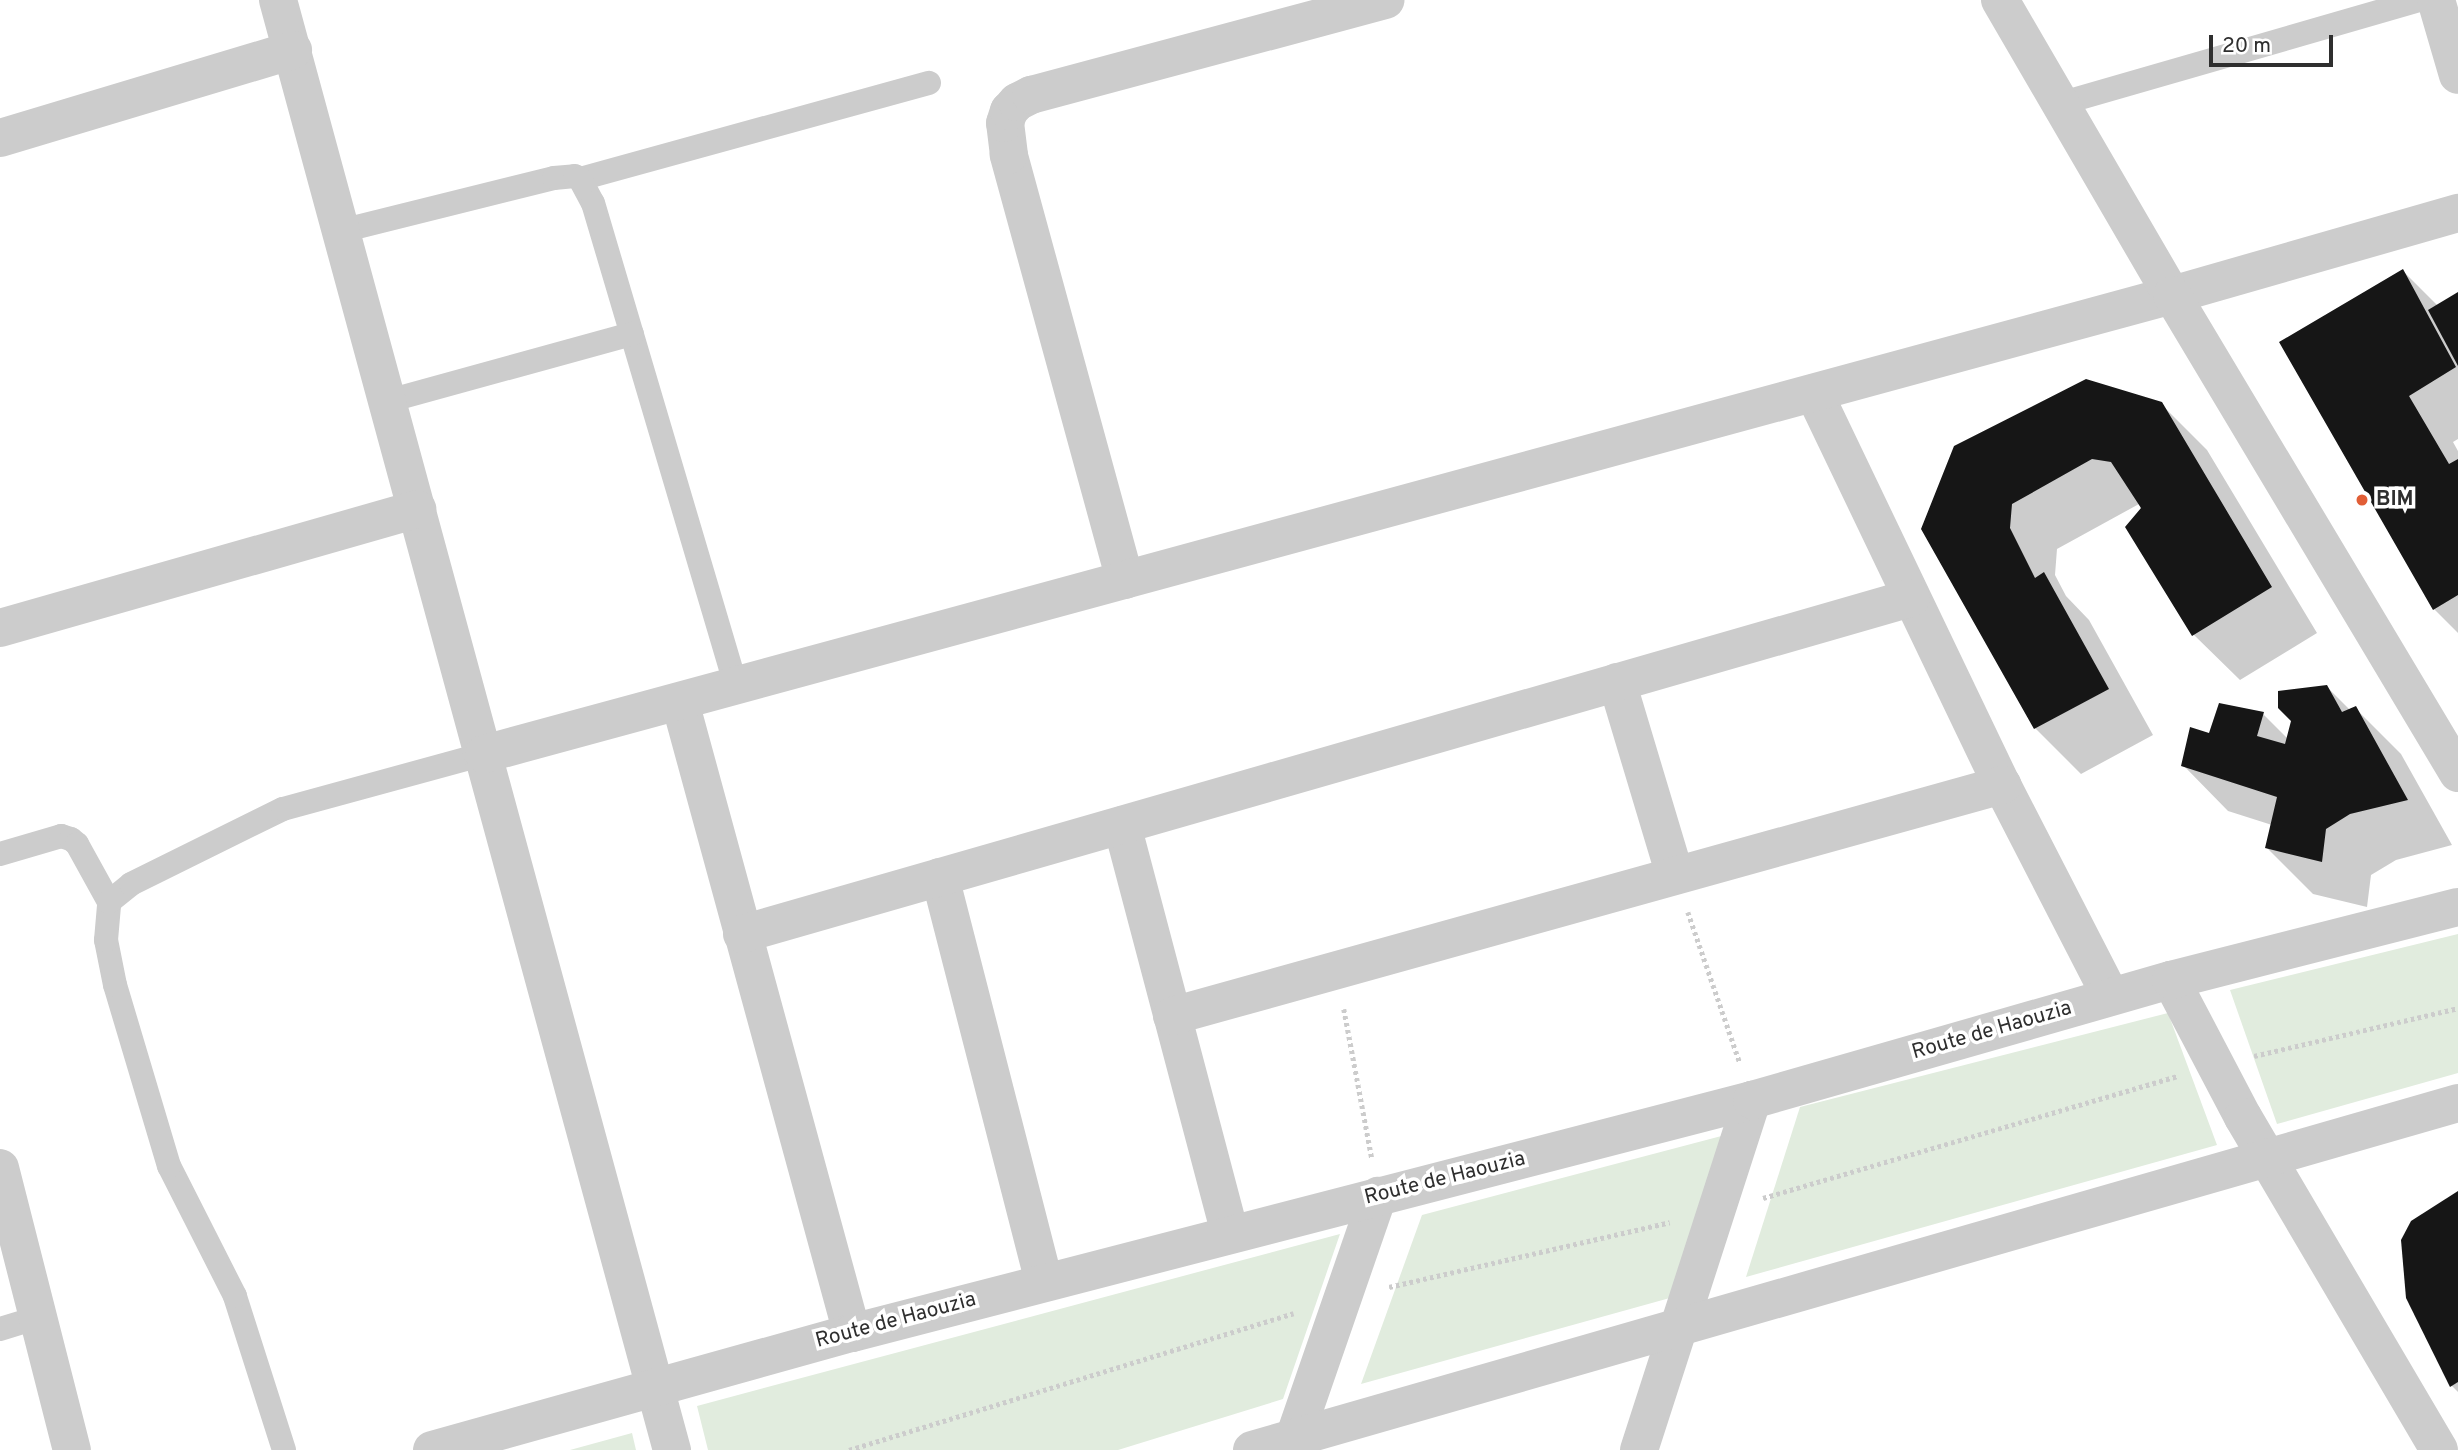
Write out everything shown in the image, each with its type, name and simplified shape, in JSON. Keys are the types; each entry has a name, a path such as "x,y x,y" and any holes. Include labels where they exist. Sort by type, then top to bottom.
{"street":[{"path":"278,0 672,1450"},
{"path":"1125,580 1009,155 1005,123 1009,111 1017,102 1031,95 1386,0"},
{"path":"2000,0 2172,295 2458,773"},
{"path":"2435,0 2458,75"},
{"path":"0,138 293,50"},
{"path":"484,754 2172,295 2458,213"},
{"path":"1814,393 2002,785 2111,997"},
{"path":"0,628 417,509"},
{"path":"742,934 1911,598"},
{"path":"1617,682 1675,875"},
{"path":"680,702 852,1333"},
{"path":"1172,1016 2002,785"},
{"path":"1122,825 1230,1233"},
{"path":"940,877 1044,1282"},
{"name":"Route de Haouzia","path":"432,1450 1044,1282 1752,1100 2171,980 2458,906"},
{"path":"2171,980 2242,1117 2270,1159 2439,1450"},
{"path":"1639,1450 1752,1100"},
{"path":"1252,1450 1292,1444 1679,1326 2458,1103"},
{"path":"0,1168 36,1318 72,1450"},
{"path":"1292,1444 1378,1196"}],"lane":[{"path":"2059,104 2419,0"},
{"path":"580,179 929,83"},
{"path":"341,231 554,178 575,176 580,179 593,203 736,686"},
{"path":"388,401 632,334"},
{"path":"109,902 131,884 283,809 484,754"},
{"path":"0,854 61,836 71,839 77,844 109,902 106,940 115,985 169,1166 235,1296 284,1450"},
{"path":"0,1329 36,1318"}],"path":[{"path":"1675,875 1752,1100"},
{"path":"1337,970 1378,1196"},
{"path":"849,1450 1343,1298 1717,1211 2216,1065 2458,1008"}],"green space":[{"path":"2458,934 2458,1073 2277,1124 2230,990"},
{"path":"2168,1013 2217,1145 1746,1277 1800,1107"},
{"path":"1729,1134 1677,1296 1361,1384 1422,1215"},
{"path":"1340,1234 1283,1399 1118,1450 708,1450 697,1406"},
{"path":"632,1433 636,1450 570,1450"}],"building":[{"path":"2403,269 2456,367 2409,396 2449,464 2458,459 2458,595 2433,610 2279,342"},
{"path":"2458,292 2458,366 2428,310"},
{"path":"2086,379 2162,402 2272,587 2192,636 2125,527 2141,508 2111,462 2092,459 2012,504 2010,528 2035,578 2044,572 2109,689 2034,729 1921,529 1954,446"},
{"path":"2327,685 2342,712 2356,706 2408,800 2350,814 2326,829 2322,862 2265,848 2277,797 2181,766 2190,727 2209,733 2219,703 2264,712 2257,736 2285,744 2291,721 2278,708 2278,691"},
{"path":"2458,1191 2458,1382 2450,1387 2406,1298 2401,1240 2411,1221"}],"place":[{"name":"BIM","path":"2362,500"}]}
